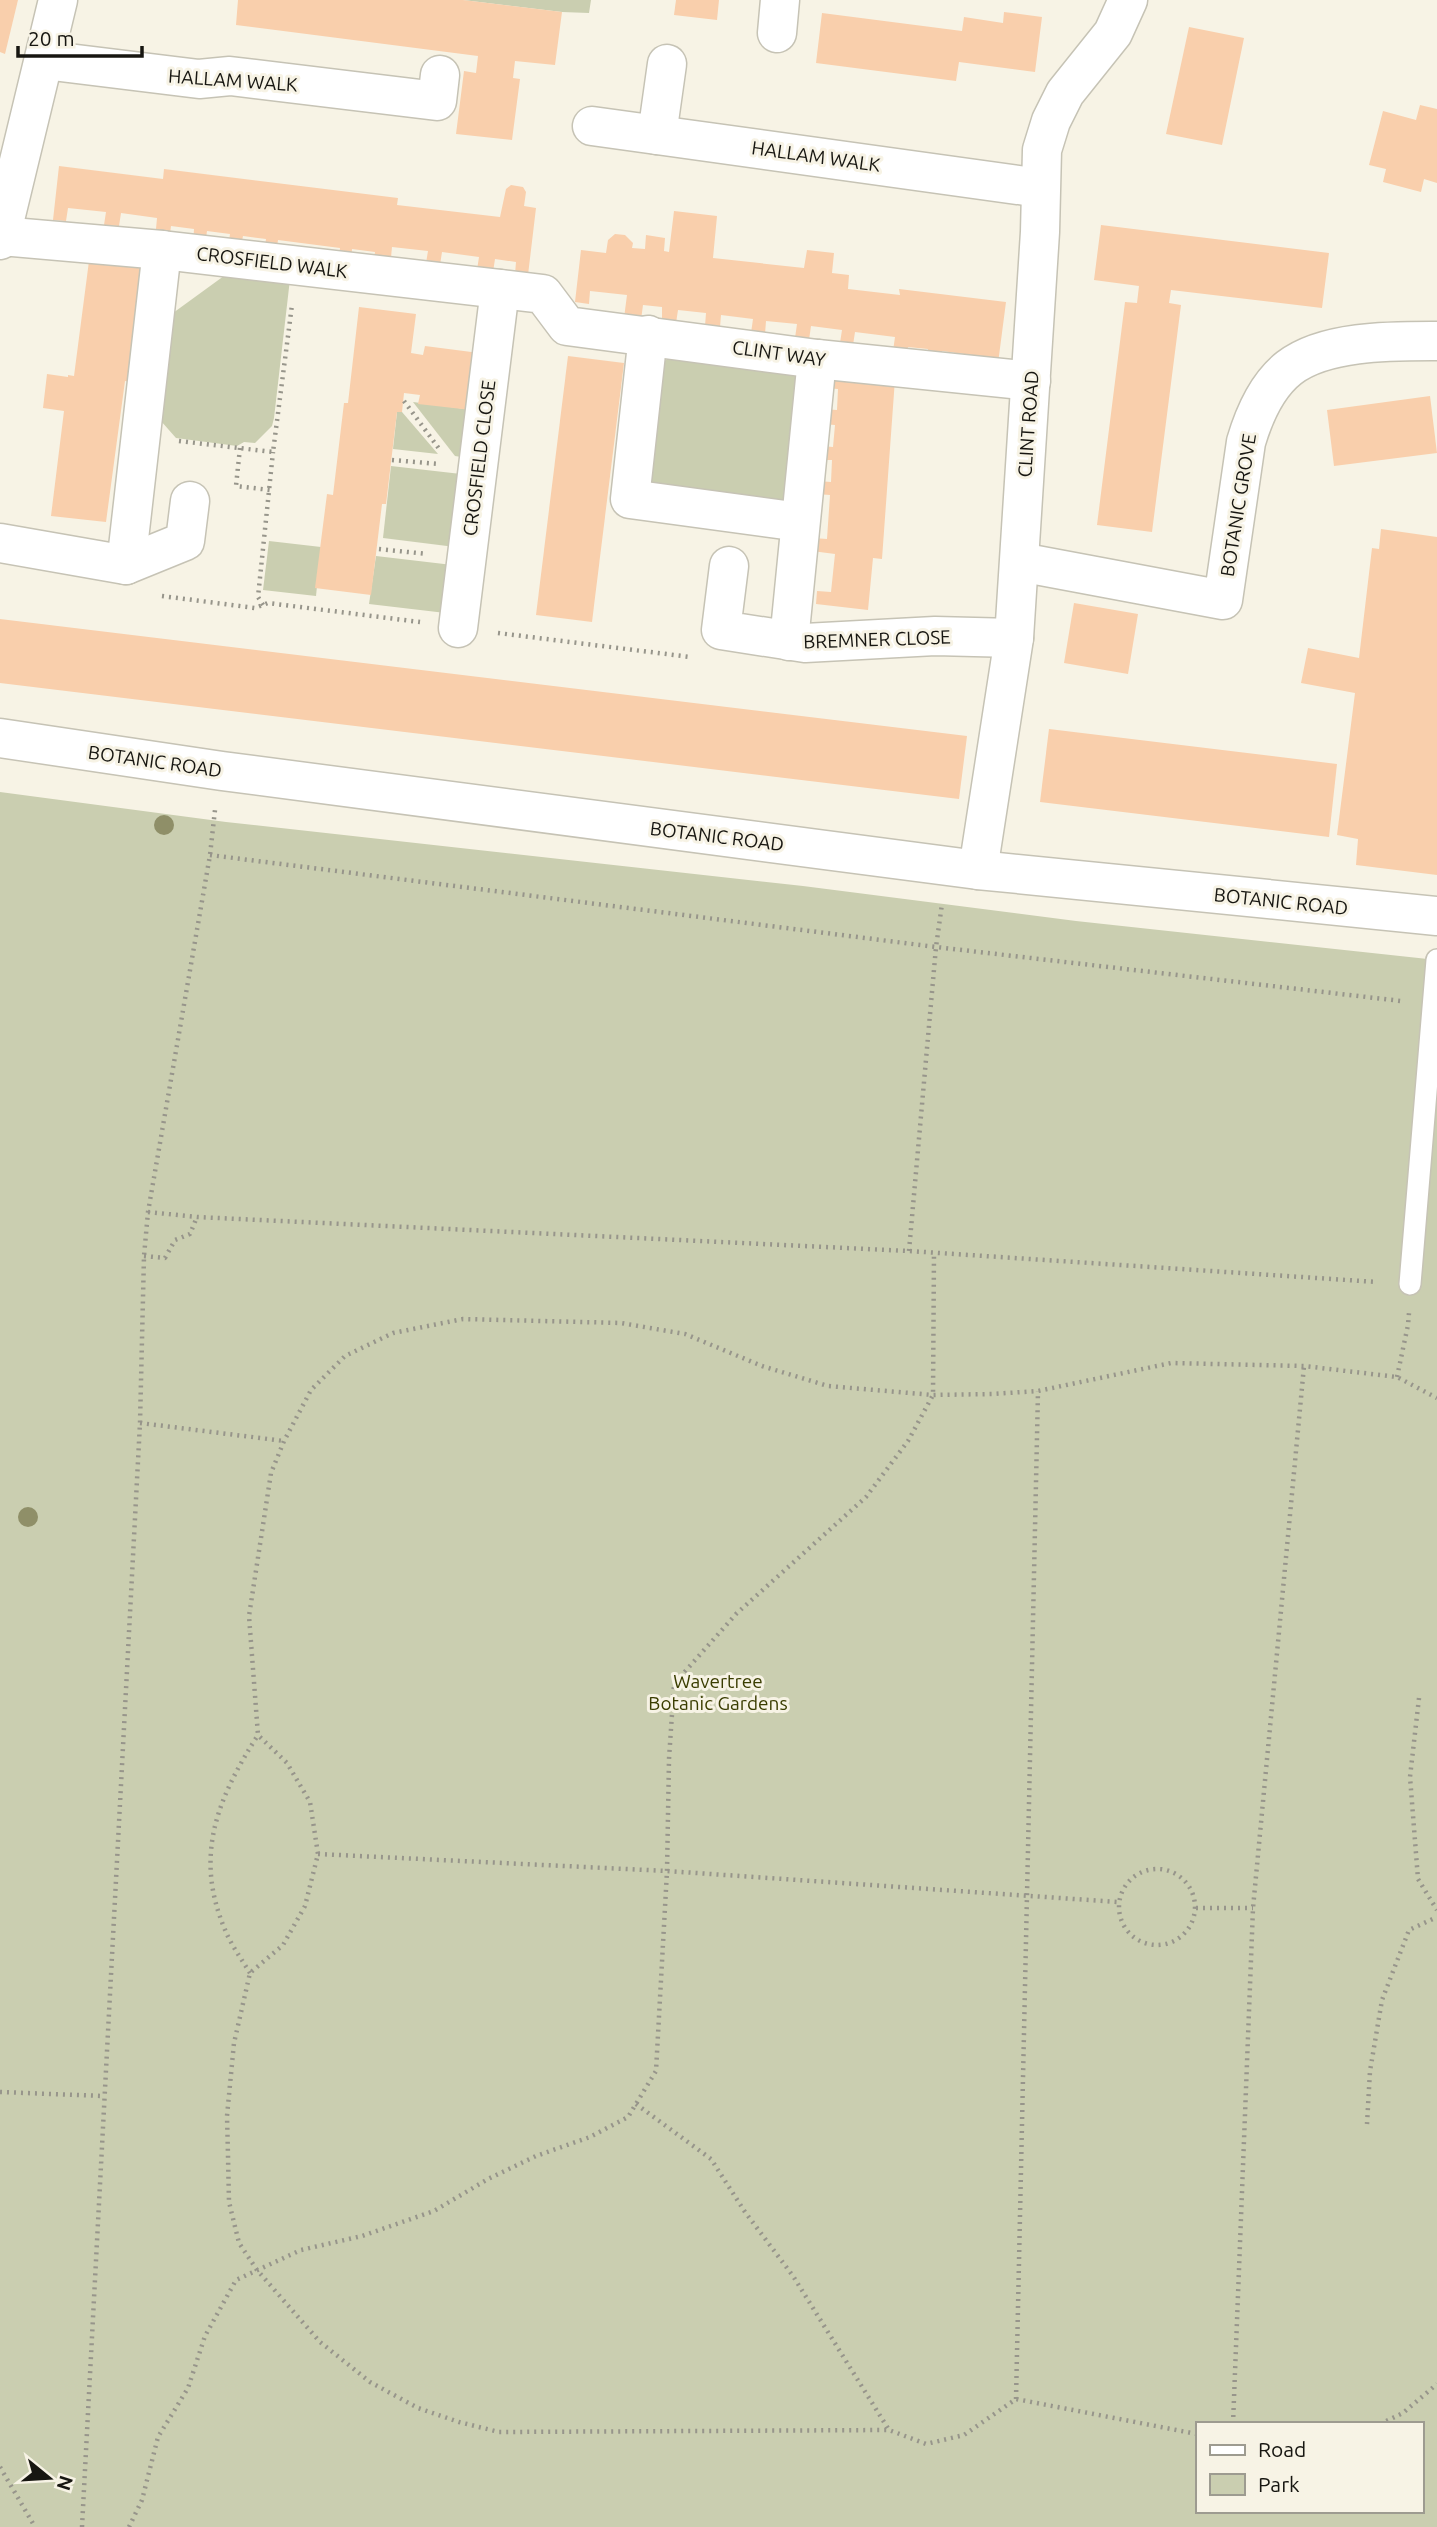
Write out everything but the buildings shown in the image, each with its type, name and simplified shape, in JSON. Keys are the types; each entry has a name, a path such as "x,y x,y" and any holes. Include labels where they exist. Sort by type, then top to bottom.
{"street":[{"path":"0,237 58,0"},
{"name":"CLINT ROAD","path":"963,868 1014,638 1040,232 1042,150 1051,121 1065,93 1113,33 1128,0"},
{"name":"HALLAM WALK","path":"44,60 199,79 230,76 437,101 440,75"},
{"path":"657,135 667,64"},
{"name":"HALLAM WALK","path":"592,126 1040,187"},
{"name":"CROSFIELD WALK","path":"0,237 162,250 543,294"},
{"path":"126,565 162,250"},
{"name":"CROSFIELD CLOSE","path":"458,628 500,289"},
{"name":"CLINT WAY","path":"543,294 567,326 817,359 1031,381"},
{"path":"648,335 630,499 800,522"},
{"name":"BOTANIC GROVE","path":"1020,562 1223,600 1246,442 1262,400 1274,383 1288,368 1307,357 1329,350 1356,345 1437,341"},
{"path":"789,640 817,359"},
{"path":"0,543 126,565 185,541 190,501"},
{"name":"BREMNER CLOSE","path":"729,566 721,630 805,643 935,636 1014,638"},
{"name":"BOTANIC ROAD","path":"0,738 222,771 963,868 1437,916"}],"lane":[{"path":"1410,1284 1437,960"}],"path":[{"path":"263,605 258,597 297,266"},
{"path":"404,401 443,454"},
{"path":"141,437 274,452"},
{"path":"240,448 236,486 270,491"},
{"path":"82,2527 140,1423 148,1212 222,771"},
{"path":"210,855 936,947 1433,1004"},
{"path":"909,1251 936,947 963,868"},
{"path":"148,1212 197,1217 909,1251 1410,1284 1408,1325 1397,1377"},
{"path":"145,1256 165,1258 175,1240 190,1234 197,1217"},
{"path":"129,2527 142,2500 158,2437 188,2388 205,2336 236,2280 301,2250 362,2236 434,2211 488,2179 536,2156 590,2137 628,2117 656,2071 674,1684 736,1614 866,1497 908,1441 933,1395 934,1253"},
{"path":"250,1973 226,1932 216,1901 209,1860 219,1806 236,1770 258,1735 249,1616 271,1474 284,1441 311,1390 345,1356 393,1333 463,1319 621,1323 685,1334 762,1366 828,1386 933,1395 1038,1391 1171,1363 1304,1366 1397,1377 1437,1398"},
{"path":"1233,2422 1253,1908 1304,1366"},
{"path":"1016,2399 1038,1391"},
{"path":"140,1423 284,1441"},
{"path":"1419,1698 1410,1777 1419,1879 1437,1910"},
{"path":"258,1735 287,1763 310,1802 318,1854 300,1916 283,1945 250,1973 234,2043 228,2116 229,2202 239,2243 257,2270 320,2342 370,2382 418,2408 459,2423 499,2432 889,2430 926,2444 964,2435 1016,2399 1196,2434"},
{"path":"318,1854 667,1871 1118,1902"},
{"path":"1154,1868 1171,1870 1182,1877 1191,1888 1196,1908 1193,1921 1185,1933 1166,1944 1152,1945 1139,1941 1128,1933 1121,1922 1118,1902 1130,1879 1141,1871 1154,1868"},
{"path":"1196,1908 1253,1908"},
{"path":"1367,2124 1370,2071 1382,2000 1409,1930 1437,1917"},
{"path":"0,2092 103,2096"},
{"path":"636,2104 710,2159 745,2212 793,2276 889,2430"},
{"path":"1384,2422 1403,2413 1437,2384"},
{"path":"0,2467 35,2527"}],"green space":[{"path":"463,0 591,0 589,13"},
{"path":"228,273 290,279 272,426 255,443 244,442 237,446 176,438 161,421 162,321"},
{"path":"674,353 807,372 790,514 653,497 641,480 658,367"},
{"path":"413,402 480,411 474,459 455,456"},
{"path":"397,412 402,412 438,454 393,449"},
{"path":"391,466 461,474 455,547 383,538"},
{"path":"269,541 321,547 316,596 263,590"},
{"path":"376,556 461,566 454,614 369,604"},
{"name":"Wavertree Botanic Gardens","path":"0,792 226,822 803,886 1076,921 1437,960 1437,2527 0,2527"}]}
